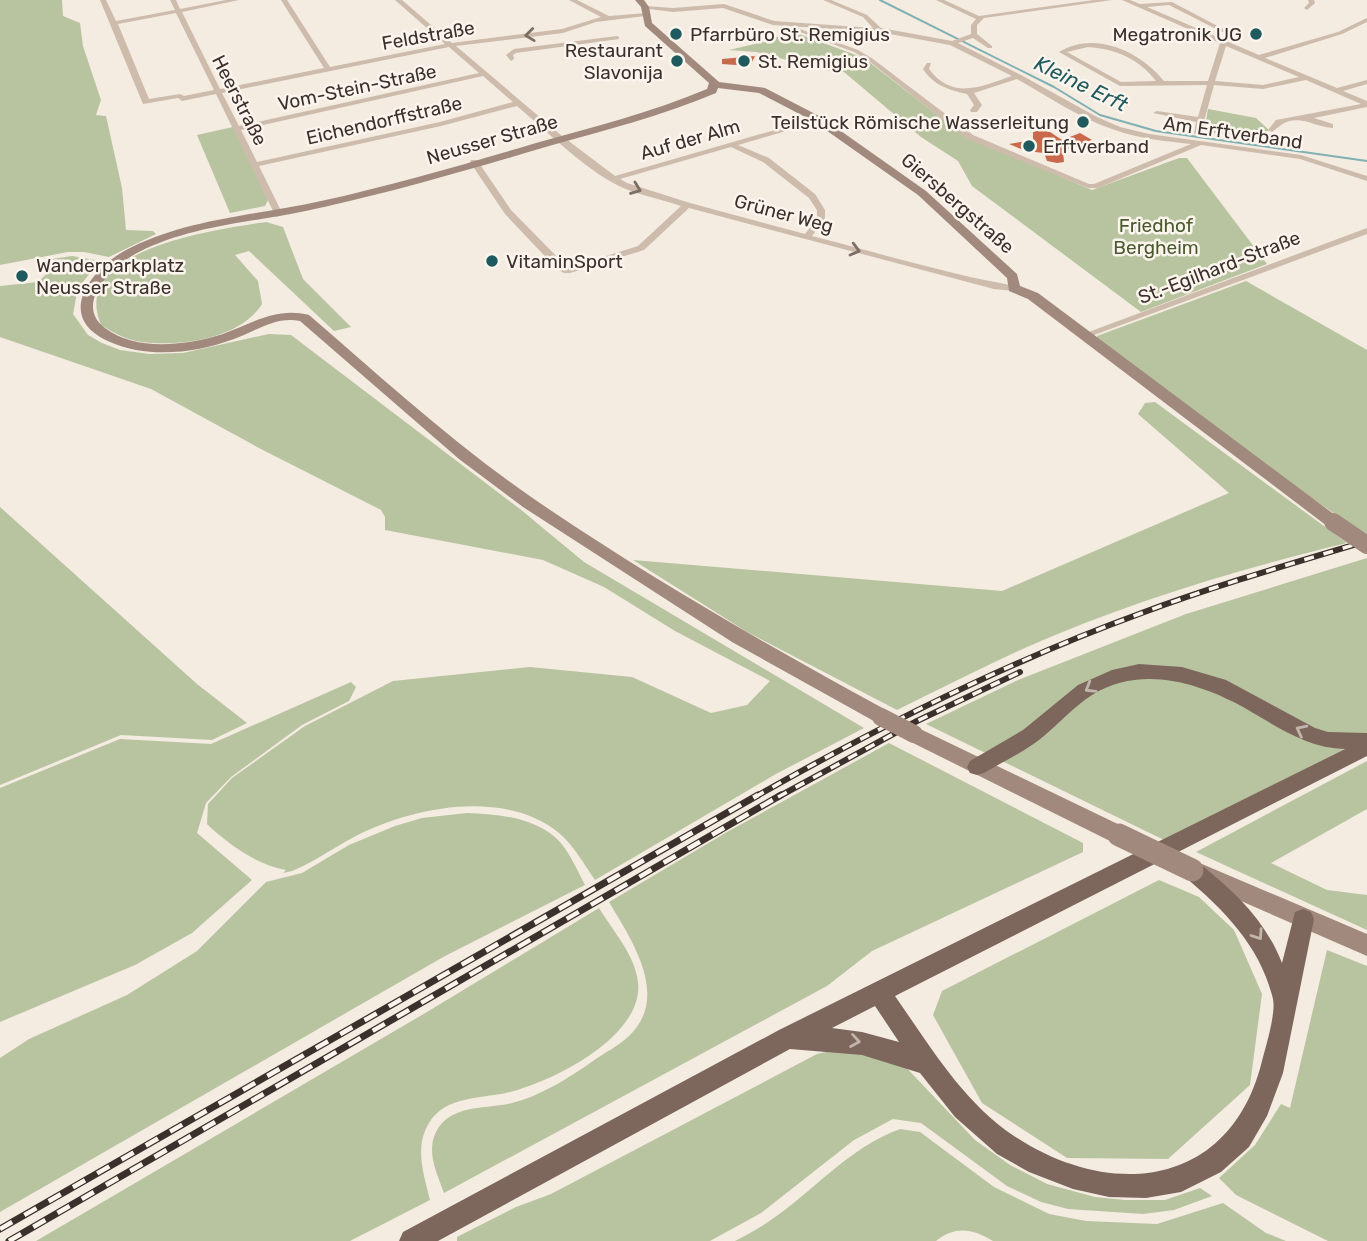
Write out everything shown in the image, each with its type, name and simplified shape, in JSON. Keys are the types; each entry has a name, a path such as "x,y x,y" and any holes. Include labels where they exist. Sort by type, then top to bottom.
{"main road":[{"path":"643,8 648,24 714,88"},
{"name":"Giersbergstraße","path":"714,88 761,90 817,119 922,193 1013,277 1014,288 1033,296 1083,336 1367,545"},
{"name":"Neusser Straße","path":"714,88 666,110 279,215 186,233 151,243 124,256 105,270 92,286 87,303 93,324 101,332 124,342 181,346 222,338 280,315 304,318 464,455 529,503 738,637 977,767 1192,870 1367,945"},
{"path":"977,767 1030,736 1085,690 1118,675 1139,671 1182,674 1219,685 1310,735 1328,740 1367,741"},
{"path":"412,1241 787,1038 1367,747"},
{"path":"1192,870 1234,904 1248,921 1265,946 1285,1002"},
{"path":"879,992 957,1101 979,1124 1003,1143 1031,1160 1092,1182 1124,1186 1152,1185 1178,1179 1205,1168 1240,1138 1269,1081 1303,919"},
{"path":"787,1038 847,1039 874,1044 929,1065"}],"street":[{"path":"103,0 114,23 236,0"},
{"name":"Heerstraße","path":"173,0 279,215"},
{"path":"284,0 328,69"},
{"name":"Grüner Weg","path":"398,0 559,138 613,179 687,205 994,286 1014,288"},
{"path":"572,0 607,18"},
{"path":"826,0 865,16 879,30"},
{"path":"939,0 978,18 1109,0"},
{"path":"1045,0 1058,6"},
{"path":"1125,0 1367,104"},
{"path":"1307,8 1312,4 1311,0"},
{"path":"724,3 761,20 785,25 856,51 970,136 1087,186 1096,186 1201,143"},
{"name":"Feldstraße","path":"114,23 146,102 218,92 451,46 573,27 643,8 681,10 724,3"},
{"path":"1140,6 1170,3 1224,31"},
{"path":"971,36 978,18"},
{"path":"1260,57 1340,33 1367,20"},
{"path":"785,25 879,30 954,42 971,36 990,47"},
{"path":"573,27 591,45"},
{"path":"511,59 509,55 514,51 591,45 617,38"},
{"name":"Am Erftverband","path":"954,42 1094,119 1132,133 1301,157 1367,178"},
{"path":"1197,132 1223,43"},
{"path":"1161,82 1139,58 1115,49 1082,47 1062,52 1119,84 1161,82 1263,87 1306,78"},
{"path":"929,64 926,69 929,75 958,90 970,92 1019,76"},
{"name":"Vom-Stein-Straße","path":"237,129 484,74"},
{"path":"1336,91 1367,82"},
{"path":"970,92 978,105 974,110"},
{"name":"Eichendorffstraße","path":"255,165 519,103"},
{"path":"1270,126 1367,104"},
{"path":"1157,113 1200,120"},
{"path":"1308,118 1330,126"},
{"name":"Auf der Alm","path":"613,179 817,119"},
{"path":"732,144 775,166 818,202 821,218 807,237"},
{"path":"474,162 508,212 559,267 567,271 641,248 687,205"},
{"name":"St.-Egilhard-Straße","path":"1083,336 1367,231"}],"green space":[{"path":"0,0 62,0 63,16 80,23 83,46 101,100 96,115 106,116 122,188 126,230 153,231 156,234 109,257 68,252 0,265"},
{"name":"Friedhof Bergheim","path":"791,31 864,58 963,135 1092,190 1179,158 1187,158 1267,264 1141,312 972,186 958,161 921,137 844,72 837,73 756,52 729,50 767,41"},
{"path":"1208,109 1256,118 1269,130 1258,139 1204,132"},
{"path":"233,127 268,200 265,206 230,213 197,135"},
{"path":"266,222 283,227 303,279 351,327 334,331 249,251 235,255 258,281 262,304 239,326 205,339 152,343 131,340 101,325 97,299 106,277 127,260 154,247 185,237"},
{"path":"72,256 100,261 78,288 73,314 88,335 120,350 149,354 183,353 269,334 291,335 520,509 584,562 864,728 776,774 595,880 574,849 559,833 537,819 512,810 485,807 457,807 402,817 377,826 292,871 283,873 286,870 264,864 244,853 207,824 208,804 232,778 305,726 393,681 530,667 632,677 711,713 747,705 770,681 675,631 604,587 543,560 385,530 385,517 381,510 151,389 0,337 0,286 38,282 62,259 32,262"},
{"path":"1246,281 1367,350 1367,536 1239,448 1096,340 1097,336"},
{"path":"1155,402 1347,543 1226,575 1144,601 1027,647 897,710 747,632 633,560 1002,591 1229,493 1138,414 1145,403"},
{"path":"0,507 197,684 247,723 212,740 121,735 0,785"},
{"path":"1367,558 1367,735 1341,751 1164,840 926,724 1018,680 1186,614"},
{"path":"351,682 356,687 349,701 302,725 231,777 206,803 197,833 252,880 192,933 135,965 0,1022 0,788 120,739 211,744"},
{"path":"889,743 1083,843 1083,852 872,951 827,986 444,1193 432,1155 433,1140 442,1123 459,1112 512,1103 544,1091 620,1043 640,1021 646,1005 647,987 643,969 628,934 609,902 727,832"},
{"path":"1367,761 1367,809 1271,863 1327,890 1367,895 1367,930 1196,852"},
{"path":"467,813 514,818 547,831 565,848 585,885 445,956 0,1212 0,1058 29,1039 127,995 197,951 266,882 302,873 349,845 395,826 422,818"},
{"path":"1159,880 1199,897 1234,930 1262,994 1250,1085 1168,1159 1067,1158 982,1103 933,1015 942,991"},
{"path":"599,908 628,953 636,972 636,1002 627,1020 612,1038 593,1053 549,1078 510,1092 455,1103 436,1114 424,1132 421,1151 430,1200 350,1241 36,1241 427,1012"},
{"path":"1327,950 1367,966 1367,1241 1328,1241 1236,1195 1219,1178 1255,1145 1281,1104 1290,1108"},
{"path":"839,1049 900,1061 975,1140 1010,1165 1047,1184 1095,1197 1125,1200 1165,1200 1200,1188 1212,1196 1174,1210 1143,1214 1068,1209 1041,1202 1007,1186 921,1123 893,1119 854,1140 761,1213 710,1241 457,1241 457,1237 516,1207 551,1194 817,1054"},
{"path":"900,1129 920,1132 994,1187 1049,1214 1086,1221 1157,1224 1223,1203 1266,1233 1286,1241 993,1241 964,1230 950,1233 936,1241 735,1241 784,1210 864,1147"}],"building":[{"name":"St. Remigius","path":"755,56 750,66 722,64 722,59"},
{"name":"Erftverband","path":"1033,132 1050,132 1062,140 1080,133 1092,140 1063,151 1064,162 1057,163 1047,161 1044,153 1026,151 1009,144 1033,140"}],"waterway":[{"name":"Kleine Erft","path":"880,0 1054,87 1100,115 1156,131 1367,161"}],"railway":[{"path":"755,797 895,721 1040,653 1195,594 1367,541"},
{"path":"778,797 917,721 1020,672"},
{"path":"0,1229 758,795"},
{"path":"9,1241 781,795"}],"place":[{"name":"Pfarrbüro St. Remigius","path":"676,34"},
{"name":"Megatronik UG","path":"1256,34"},
{"name":"Restaurant Slavonija","path":"677,61"},
{"name":"St. Remigius","path":"744,61"},
{"name":"Teilstück Römische Wasserleitung","path":"1083,122"},
{"name":"Erftverband","path":"1029,146"},
{"name":"VitaminSport","path":"492,261"},
{"name":"Wanderparkplatz Neusser Straße","path":"22,276"}]}
